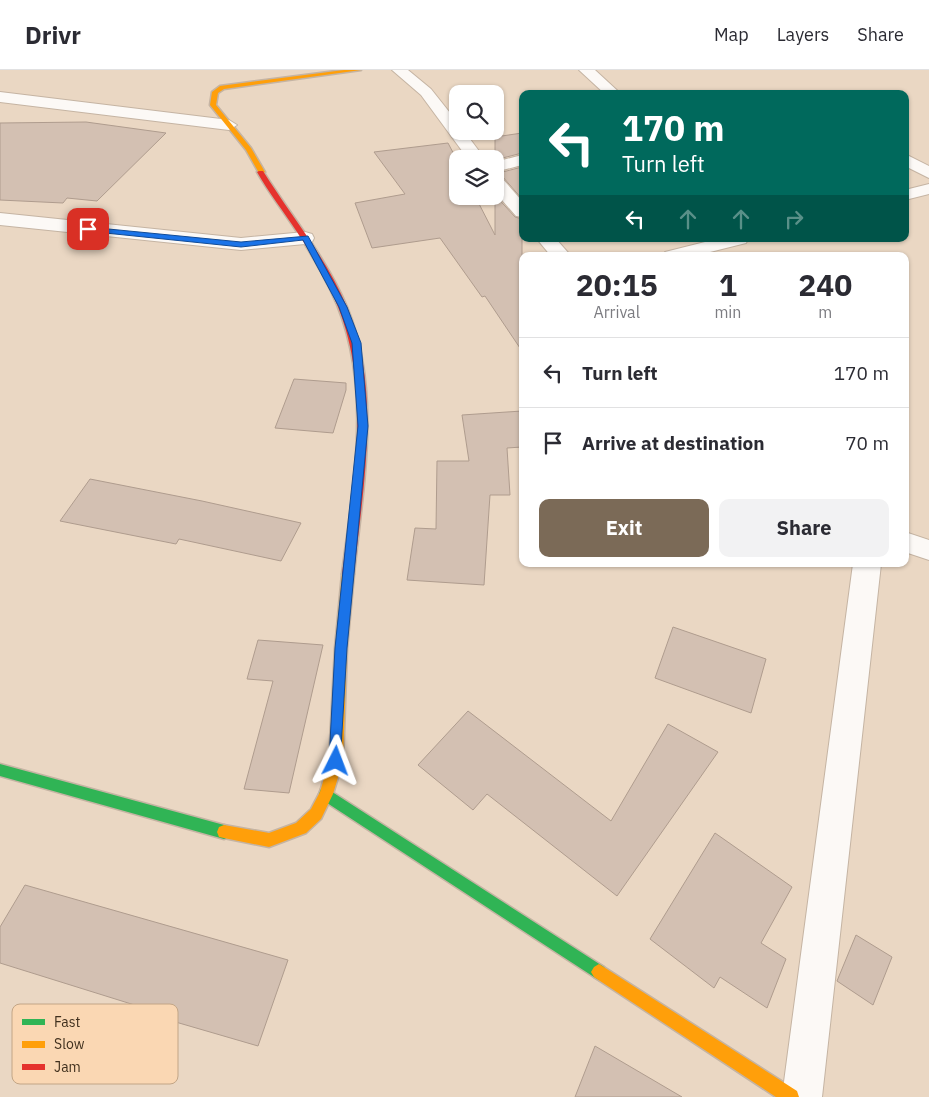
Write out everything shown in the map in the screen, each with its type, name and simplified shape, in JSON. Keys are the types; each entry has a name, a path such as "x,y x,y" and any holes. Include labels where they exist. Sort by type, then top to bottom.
{"street":[{"path":"0,770 227,833 269,840 302,828 316,814 326,794 336,761 341,648 363,426 356,343 343,307 305,238 267,185 253,155 213,105 211,97 214,91 222,87 358,70"},
{"path":"399,70 426,92 470,150"},
{"path":"586,70 609,90"},
{"path":"0,97 229,125"},
{"path":"504,165 519,161"},
{"path":"909,162 929,173"},
{"path":"909,194 929,188"},
{"path":"504,191 519,209"},
{"path":"0,219 241,244 305,238"},
{"path":"549,242 557,252"},
{"path":"688,252 727,242"},
{"path":"909,543 929,550"},
{"path":"802,1097 868,567"},
{"path":"326,794 791,1097"}],"building":[{"path":"86,122 166,133 97,201 67,198 63,203 0,200 0,123"},
{"path":"519,133 519,154 504,158 504,150 495,150 495,140 504,140 504,136"},
{"path":"448,143 452,150 449,150 449,205 480,205 495,235 495,205 504,205 515,217 519,218 519,242 522,242 522,252 519,252 519,347 485,296 482,297 440,238 372,248 355,203 405,194 374,152"},
{"path":"519,168 519,196 504,178 504,172"},
{"path":"294,379 346,383 346,390 333,433 275,428"},
{"path":"519,411 519,447 507,448 510,495 490,495 484,585 407,580 415,528 436,529 437,461 469,461 462,415"},
{"path":"90,479 301,523 281,561 179,539 176,544 60,521"},
{"path":"673,627 766,659 751,713 655,678"},
{"path":"258,640 323,645 289,793 244,789 273,681 247,679"},
{"path":"468,711 611,821 668,724 718,752 617,896 487,794 473,810 418,765"},
{"path":"715,833 792,887 761,943 786,959 767,1008 720,977 714,988 650,939"},
{"path":"25,885 288,960 258,1046 178,1023 178,1004 131,1004 0,963 0,927"},
{"path":"856,935 892,957 873,1005 837,981"},
{"path":"595,1046 682,1097 575,1097"}],"traffic: fast":[{"path":"0,770 224,832"},
{"path":"326,794 599,972"}],"traffic: slow":[{"path":"261,172 249,149 213,105 215,92 222,87 358,70"},
{"path":"224,832 269,840 301,828 316,814 326,794 336,761 341,648 348,574"},
{"path":"599,972 791,1097"}],"traffic: jam":[{"path":"261,172 326,273 343,308 354,339 360,372 362,439 360,474 348,574"}],"route":[{"path":"88,229 241,244 305,238 343,307 356,343 363,426 341,648 336,761"}]}
